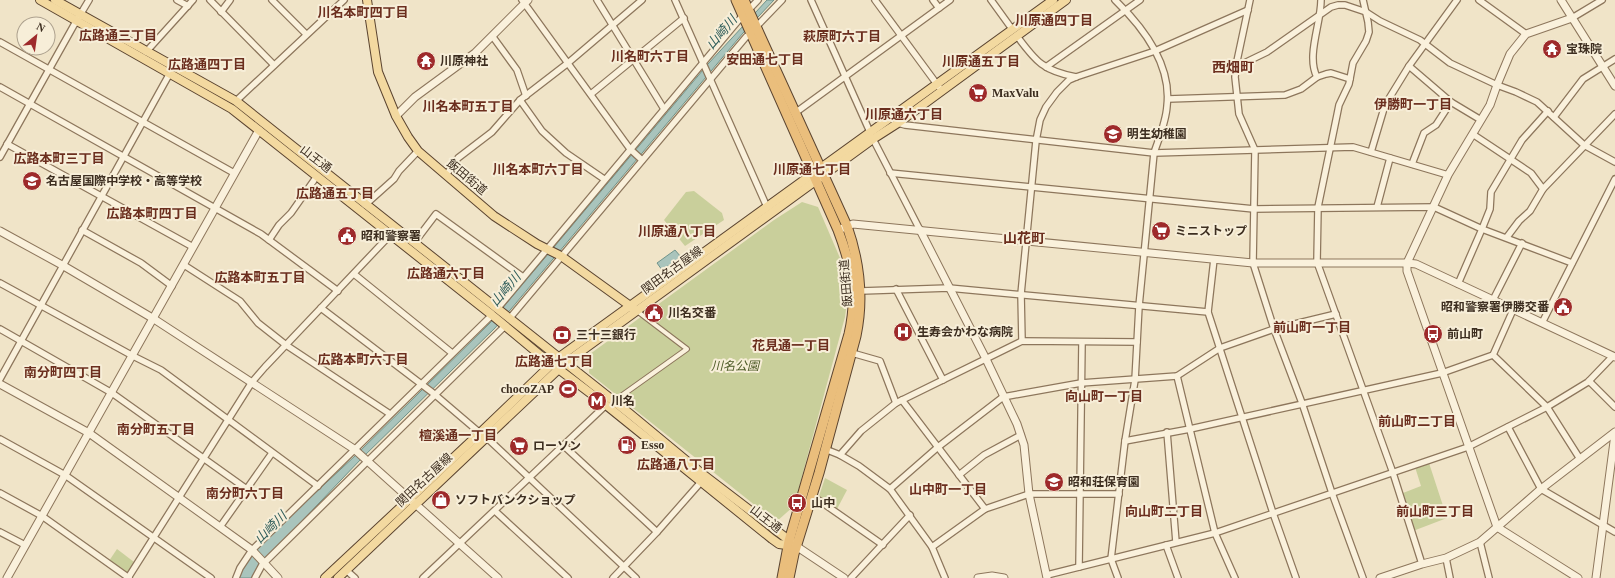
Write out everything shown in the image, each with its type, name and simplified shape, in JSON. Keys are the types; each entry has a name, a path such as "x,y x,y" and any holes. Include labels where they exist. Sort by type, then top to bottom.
{"highway":[{"name":"飯田街道","path":"736,0 746,13 795,113 847,226 855,251 861,291 860,317 852,353 811,497 791,545 789,578"},
{"name":"飯田街道","path":"744,0 746,13"},
{"name":"飯田街道","path":"753,28 814,178 838,230 853,279 854,300 852,320 782,578"}],"main road":[{"name":"山王通","path":"40,0 78,17 146,52 236,101 365,205 394,232 414,243 506,322 610,404 705,476 791,545"},
{"name":"山王通","path":"55,0 78,17 232,109 317,176 394,232 495,312"},
{"name":"飯田街道","path":"367,0 378,72 386,96 396,116 418,152 494,216 537,244 561,255 633,308"},
{"name":"関田名古屋線","path":"1014,33 1053,0"},
{"name":"関田名古屋線","path":"338,578 417,505 555,360 633,308 1014,33 1066,0"},
{"name":"関田名古屋線","path":"871,136 898,123 939,88"},
{"name":"関田名古屋線","path":"325,578 410,498 562,366 633,308 767,207 814,178"},
{"name":"山王通","path":"610,404 701,482 772,539 779,544 791,545"}],"street":[{"path":"0,157 89,0"},
{"path":"177,0 188,6"},
{"path":"146,52 193,0"},
{"path":"210,0 274,65"},
{"path":"221,12 230,0"},
{"path":"272,0 306,34"},
{"path":"236,101 344,0"},
{"path":"597,0 664,109"},
{"path":"675,0 767,207"},
{"path":"236,578 240,568 253,551 354,449 495,312 604,179 758,0"},
{"path":"255,578 264,563 506,322 746,36 782,0"},
{"path":"811,0 871,136 920,230 986,359 1017,424 1024,445 1029,494 1047,577 1079,567 1215,533 1468,447 1546,407 1589,381 1614,357 1416,264 1318,262 1253,263 920,230 853,224 838,230"},
{"path":"875,0 939,88"},
{"path":"933,0 939,8"},
{"path":"795,113 950,0"},
{"path":"991,0 1014,33 1038,62 1058,73 1076,77"},
{"path":"1115,0 1142,29 1153,46 1162,66 1168,99 1162,129 1154,153 1139,306 1134,380 1124,440 1111,559 1118,578"},
{"path":"1046,67 1140,0"},
{"path":"1250,0 1236,67 1239,114 1255,150 1253,263 1274,329 1363,578"},
{"path":"1317,77 1313,65 1313,57 1321,13 1321,0"},
{"path":"1363,0 1369,32 1366,41 1353,63 1349,84 1339,105 1318,207 1318,262 1393,473 1422,564"},
{"path":"1371,152 1383,110 1409,66 1457,0"},
{"path":"1479,0 1526,34"},
{"path":"1561,0 1615,86"},
{"path":"1578,578 1497,528 1407,271 1407,263 1448,175 1474,134 1490,105 1510,54 1526,34 1572,18 1602,0"},
{"path":"396,116 415,97 475,53 493,37 525,1 630,149 642,160"},
{"path":"446,175 458,158 492,132 520,100 568,63 640,1"},
{"path":"1236,67 1267,52 1321,13 1338,4 1345,5 1366,12 1380,21 1426,44 1450,63 1538,102 1584,146 1615,162"},
{"path":"1022,342 1021,294 1031,186 1036,141 1040,120 1046,106 1062,86 1076,77 1155,51 1248,10"},
{"path":"590,94 684,18"},
{"path":"493,37 517,70 526,96"},
{"path":"0,42 144,121 234,173"},
{"path":"1554,117 1583,79 1615,59"},
{"path":"1409,66 1451,102 1481,120"},
{"path":"0,379 170,73"},
{"path":"1168,99 1285,95 1301,89 1317,77 1331,73 1350,79"},
{"path":"0,87 269,240 338,290"},
{"path":"520,100 542,131 566,153 604,179"},
{"path":"1412,164 1424,133 1436,125 1451,102"},
{"path":"1458,284 1490,209 1491,192 1522,140 1548,111"},
{"path":"1507,237 1519,221 1530,211 1543,189 1615,114"},
{"path":"898,123 1036,141 1154,153 1354,147 1448,175"},
{"path":"7,578 259,130"},
{"path":"1474,134 1531,173 1543,189"},
{"path":"7,144 193,248"},
{"path":"365,205 394,179 399,170 418,152"},
{"path":"1377,207 1390,158"},
{"path":"890,173 1254,209 1318,207 1434,207 1482,230 1507,237 1572,263"},
{"path":"269,240 279,225 291,213 317,176"},
{"path":"1542,323 1615,179"},
{"path":"414,243 436,214 523,277"},
{"path":"82,230 141,263 172,286"},
{"path":"0,231 62,265 154,319 354,449 367,459 498,578"},
{"path":"0,493 42,516 128,578 252,382 394,232"},
{"path":"1493,300 1522,243"},
{"path":"1214,259 1208,312 1273,513 1296,578"},
{"path":"184,265 240,301 258,323 286,345 390,414"},
{"path":"354,274 452,353"},
{"path":"0,283 40,306 161,370 318,486"},
{"path":"861,291 949,288 1208,312"},
{"path":"896,289 944,380"},
{"path":"321,308 434,394 483,436 636,578"},
{"path":"423,578 610,404 687,349 633,308"},
{"path":"1124,440 1190,429 1241,416 1442,373 1493,355 1513,310"},
{"path":"890,488 938,447 1004,397 1081,383 1177,376 1220,348 1274,329 1336,314"},
{"path":"0,330 112,393 248,490"},
{"path":"840,455 861,431 896,403 1022,342 1137,342"},
{"path":"1079,567 1082,342"},
{"path":"852,353 880,361 896,403"},
{"path":"1493,355 1546,407 1580,459"},
{"path":"1177,376 1215,533 1235,578"},
{"path":"1589,381 1615,407"},
{"path":"0,384 89,433 253,551 278,578"},
{"path":"902,400 985,509"},
{"path":"1508,427 1541,489 1615,532"},
{"path":"1167,432 1176,542"},
{"path":"959,474 984,455 1021,435"},
{"path":"0,438 65,475 211,578"},
{"path":"1380,578 1422,564 1446,558 1471,548 1497,528 1541,489 1580,459 1615,438"},
{"path":"1596,578 1615,438"},
{"path":"564,446 657,532"},
{"path":"825,449 840,455 859,466 890,488 932,547 945,578"},
{"path":"220,527 248,490 272,453"},
{"path":"613,578 657,532 701,482"},
{"path":"932,547 985,509 1029,494 1119,494"},
{"path":"811,497 817,499 883,545"},
{"path":"494,511 568,578"},
{"path":"851,578 910,515"},
{"path":"0,532 26,545"},
{"path":"1480,542 1489,578"},
{"path":"791,545 844,578"},
{"path":"1166,545 1178,578"},
{"path":"1446,558 1450,578"},
{"path":"346,570 355,578"},
{"path":"0,576 4,578"},
{"path":"978,578 992,576 1004,578"}],"green space":[{"path":"694,191 722,213 724,220 685,246 664,220 686,192"},
{"name":"川名公園","path":"802,202 818,207 845,273 847,302 845,317 794,506 776,522 589,373 590,354 774,220"},
{"path":"1429,463 1447,518 1413,531 1403,493 1421,486 1415,467"},
{"path":"825,478 847,490 837,509 819,496"},
{"path":"117,549 134,562 128,572 125,573 109,561"}],"water":[{"name":"山崎川","path":"767,0 774,0 743,33 495,328 361,459 261,564 252,578 239,578 241,571 252,555 284,522 356,455 490,323 708,64"},
{"path":"675,250 681,257 662,270 657,263"}],"place":[{"name":"宝珠院","path":"1552,49"},
{"name":"川原神社","path":"426,61"},
{"name":"MaxValu","path":"978,93"},
{"name":"明生幼稚園","path":"1113,134"},
{"name":"名古屋国際中学校・高等学校","path":"32,181"},
{"name":"ミニストップ","path":"1161,231"},
{"name":"昭和警察署","path":"347,236"},
{"name":"昭和警察署伊勝交番","path":"1563,307"},
{"name":"川名交番","path":"654,313"},
{"name":"生寿会かわな病院","path":"903,332"},
{"name":"前山町","path":"1433,334"},
{"name":"三十三銀行","path":"562,335"},
{"name":"chocoZAP","path":"568,389"},
{"name":"川名","path":"597,401"},
{"name":"Esso","path":"627,445"},
{"name":"ローソン","path":"519,446"},
{"name":"昭和荘保育園","path":"1054,482"},
{"name":"ソフトバンクショップ","path":"441,500"},
{"name":"山中","path":"797,503"}],"district":[{"name":"川名本町四丁目","path":"363,12"},
{"name":"川原通四丁目","path":"1054,20"},
{"name":"広路通三丁目","path":"118,35"},
{"name":"萩原町六丁目","path":"842,36"},
{"name":"川名町六丁目","path":"650,56"},
{"name":"安田通七丁目","path":"765,59"},
{"name":"川原通五丁目","path":"981,61"},
{"name":"広路通四丁目","path":"207,64"},
{"name":"西畑町","path":"1233,67"},
{"name":"伊勝町一丁目","path":"1413,104"},
{"name":"川名本町五丁目","path":"468,106"},
{"name":"川原通六丁目","path":"904,114"},
{"name":"広路本町三丁目","path":"59,158"},
{"name":"川名本町六丁目","path":"538,169"},
{"name":"川原通七丁目","path":"812,169"},
{"name":"広路通五丁目","path":"335,193"},
{"name":"広路本町四丁目","path":"152,213"},
{"name":"川原通八丁目","path":"677,231"},
{"name":"山花町","path":"1024,238"},
{"name":"広路通六丁目","path":"446,273"},
{"name":"広路本町五丁目","path":"260,277"},
{"name":"前山町一丁目","path":"1312,327"},
{"name":"花見通一丁目","path":"791,345"},
{"name":"広路本町六丁目","path":"363,359"},
{"name":"広路通七丁目","path":"554,361"},
{"name":"南分町四丁目","path":"63,372"},
{"name":"向山町一丁目","path":"1104,396"},
{"name":"前山町二丁目","path":"1417,421"},
{"name":"南分町五丁目","path":"156,429"},
{"name":"檀溪通一丁目","path":"458,435"},
{"name":"広路通八丁目","path":"676,464"},
{"name":"山中町一丁目","path":"948,489"},
{"name":"南分町六丁目","path":"245,493"},
{"name":"向山町二丁目","path":"1164,511"},
{"name":"前山町三丁目","path":"1435,511"}]}
